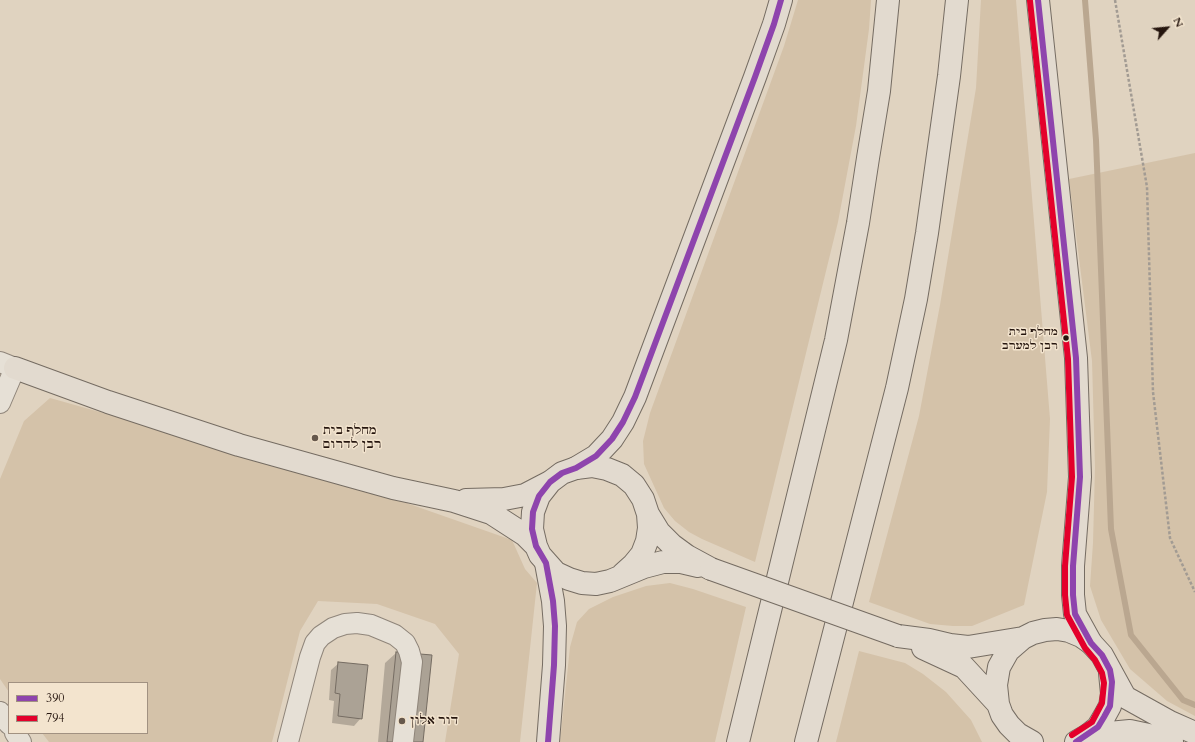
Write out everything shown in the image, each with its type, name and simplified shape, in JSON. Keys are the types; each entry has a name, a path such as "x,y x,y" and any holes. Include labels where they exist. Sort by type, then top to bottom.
{"main road":[{"path":"454,501 504,499 525,495 550,482 562,473 576,468 596,456 612,439 623,422 635,397 755,77 781,0"},
{"path":"738,742 836,340 858,223 879,91 888,0"},
{"path":"806,742 897,388 916,299 948,84 957,0"},
{"path":"1038,0 1076,358 1080,477 1073,566 1073,595 1075,614 1091,642 1102,655 1125,697 1170,722 1195,733"},
{"path":"7,365 108,402 239,445 393,488 454,501 490,513 514,528 541,554 556,572 568,579 582,583 596,584 610,580 622,574 663,562 680,562 711,570 898,636 964,668 998,704"},
{"path":"576,468 592,466 607,469 622,475 634,485 643,499 648,514 659,532 672,545 687,556 711,570"},
{"path":"548,742 554,665 555,626 553,601 541,554 532,529 534,512 540,496 550,482"},
{"path":"622,574 633,566 642,554 647,541 649,528 648,514"},
{"path":"1032,742 1018,734 1009,726 1002,715 998,704 996,685 999,667 1008,651 1023,638 1033,633 1045,630 1057,629 1075,634 1091,642"},
{"path":"898,636 968,647 1023,638"},
{"path":"1082,739 1098,727 1110,706 1112,688 1110,670"},
{"path":"1082,739 1130,731 1158,737 1172,742"}],"street":[{"path":"0,403 7,365"},
{"path":"288,742 315,643 321,636 333,628 345,624 358,623 371,625 395,635 405,643 410,651 412,662 403,742"},
{"path":"0,712 8,723"}],"path":[{"path":"1115,0 1147,187 1153,392 1170,538 1195,592"}],"shaded area":[{"path":"798,0 871,0 869,29 856,126 838,222 755,562 702,539 689,532 675,521 664,508 644,464 643,441 650,413 784,46"},
{"path":"981,0 1016,0 1050,419 1047,492 1024,605 972,626 953,626 930,624 869,602 919,416 940,305 976,88"},
{"path":"1195,153 1195,716 1167,701 1130,669 1101,620 1090,586 1095,467 1092,361 1069,179"},
{"path":"50,398 338,479 512,540 525,569 537,583 520,742 445,742 459,654 435,624 377,604 318,601 300,631 272,742 49,742 43,734 148,734 148,682 8,682 8,691 0,679 0,479 24,421"},
{"path":"670,583 693,589 746,607 715,742 560,742 570,647 577,622 589,609 613,597 646,586"},
{"path":"859,651 905,663 923,674 946,692 971,720 982,742 836,742"}],"building":[{"path":"396,652 432,655 423,742 387,742"},
{"path":"338,662 368,665 362,719 338,716 340,694 335,693"}],"waterway":[{"path":"1085,0 1096,140 1111,529 1131,635 1183,700 1195,705"}],"transit line":[{"name":"390","path":"548,742 554,665 555,626 553,601 546,563 536,546 532,529 533,512 539,496 550,482 562,473 576,468 596,456 612,439 623,422 635,397 755,77 781,0"},
{"name":"390","path":"1038,0 1076,358 1080,477 1073,566 1073,595 1075,614 1091,643 1102,655 1110,670 1112,682 1110,706 1104,717 1098,727 1076,742"},
{"name":"794","path":"1030,1 1068,359 1072,477 1065,566 1067,615 1085,648 1095,660 1102,673 1104,683 1102,703 1092,722 1072,735"}],"place":[{"name":"מחלף בית רבן למערב","path":"1066,338"},
{"name":"מחלף בית רבן לדרום","path":"315,438"},
{"name":"דור אלון","path":"402,721"}]}
